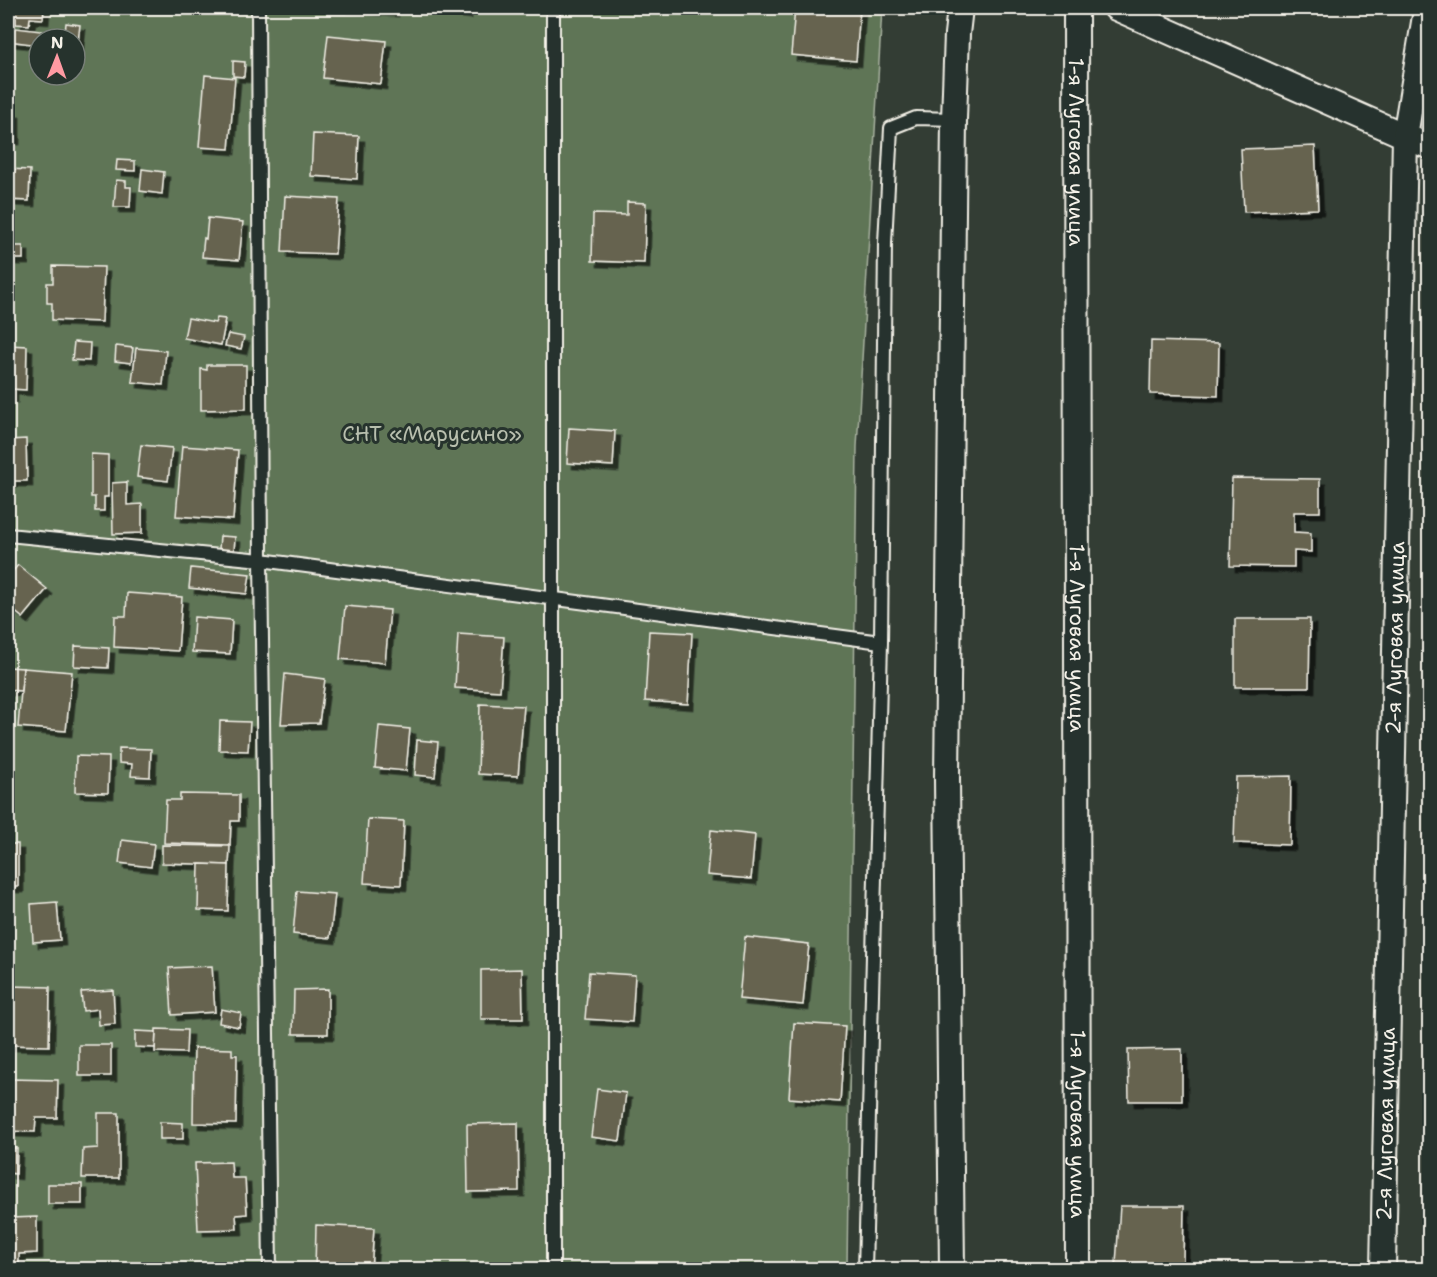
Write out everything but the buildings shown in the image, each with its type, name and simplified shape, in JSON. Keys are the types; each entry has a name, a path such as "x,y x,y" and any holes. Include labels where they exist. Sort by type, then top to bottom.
{"street":[{"path":"952,1269 947,778 954,119 960,8"},
{"name":"1-я Луговая улица","path":"1076,8 1078,1269"},
{"path":"1116,8 1430,147"},
{"name":"2-я Луговая улица","path":"1383,1269 1406,136 1425,16 1430,10"}],"lane":[{"path":"258,8 261,560 270,1269"},
{"path":"553,1269 554,8"},
{"path":"865,1269 881,642 885,243 891,128 916,118 954,119"},
{"path":"8,535 261,560 881,642"}],"green space":[{"name":"СНТ «Марусино»","path":"8,8 882,8 857,447 847,1269 8,1269"}]}
